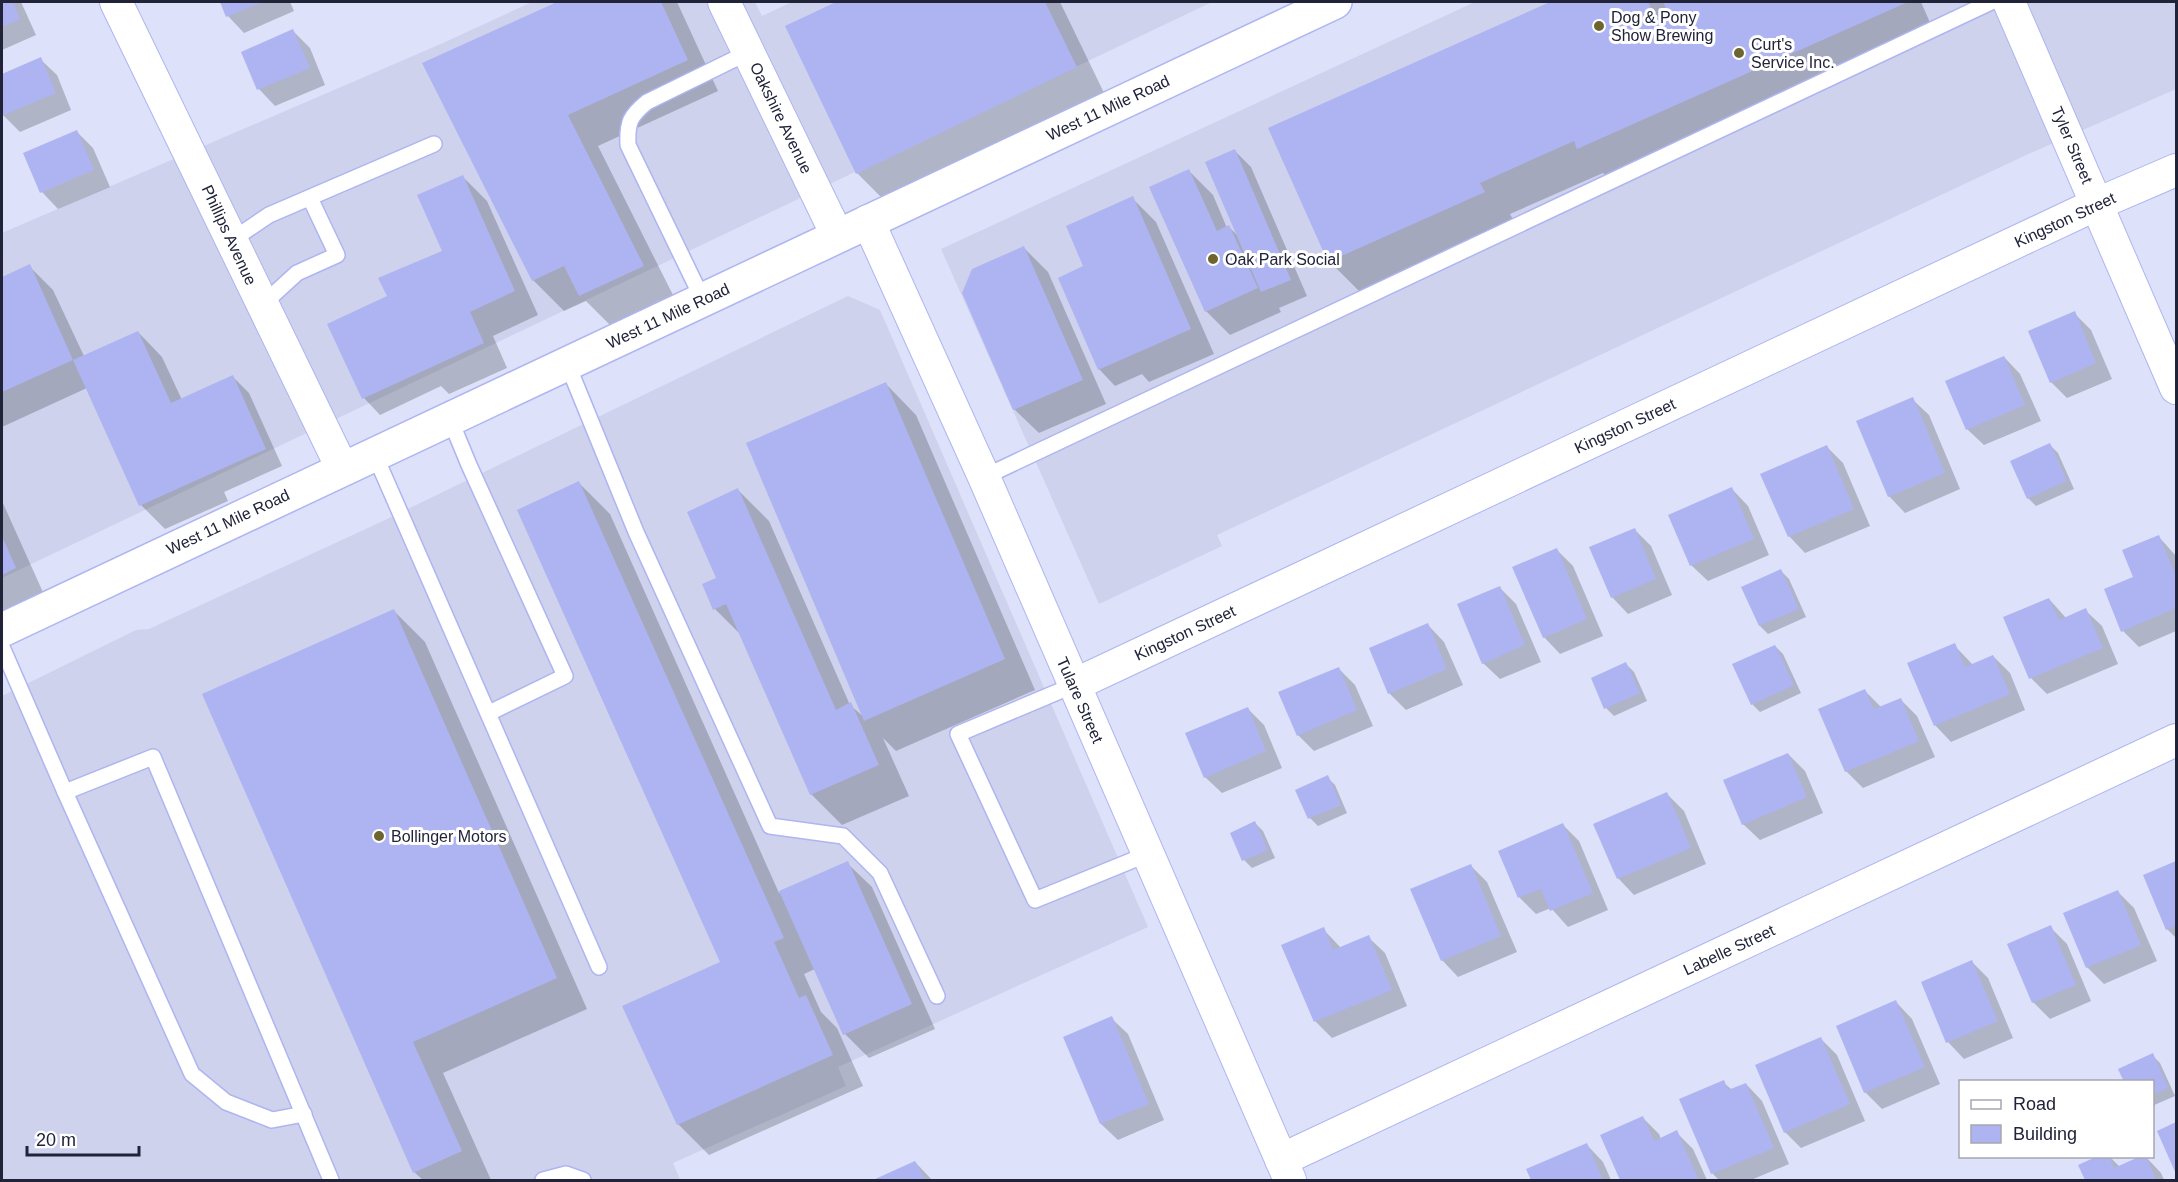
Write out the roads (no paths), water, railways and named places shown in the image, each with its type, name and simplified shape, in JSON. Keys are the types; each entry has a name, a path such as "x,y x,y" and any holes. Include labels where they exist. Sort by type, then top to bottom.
{"main road":[{"name":"West 11 Mile Road","path":"2,630 868,220 1335,2"}],"street":[{"name":"Phillips Avenue","path":"116,2 342,468"},
{"name":"Oakshire Avenue","path":"724,2 837,235"},
{"name":"Tyler Street","path":"2009,2 2176,388"},
{"name":"Kingston Street","path":"1074,685 2097,204 2176,170"},
{"name":"Tulare Street","path":"868,220 984,477 1285,1170"},
{"name":"Labelle Street","path":"1285,1170 2176,740"}],"lane":[{"path":"984,477 1991,2"},
{"path":"702,300 628,145 628,128 633,114 647,102 749,52"},
{"path":"232,240 269,214 434,144"},
{"path":"262,305 297,273 337,255 310,198"},
{"path":"567,363 636,532 770,826 843,836 879,873 937,996"},
{"path":"450,419 565,676 489,713"},
{"path":"374,453 599,967"},
{"path":"2,647 192,1074 226,1102 272,1120 304,1114"},
{"path":"1074,685 958,734 1035,900 1148,854"},
{"path":"65,792 153,757 331,1180"},
{"path":"543,1180 566,1174 583,1180"}],"place":[{"name":"Dog & Pony Show Brewing","path":"1599,26"},
{"name":"Curt's Service Inc.","path":"1739,53"},
{"name":"Oak Park Social","path":"1213,259"},
{"name":"Bollinger Motors","path":"379,836"}]}
